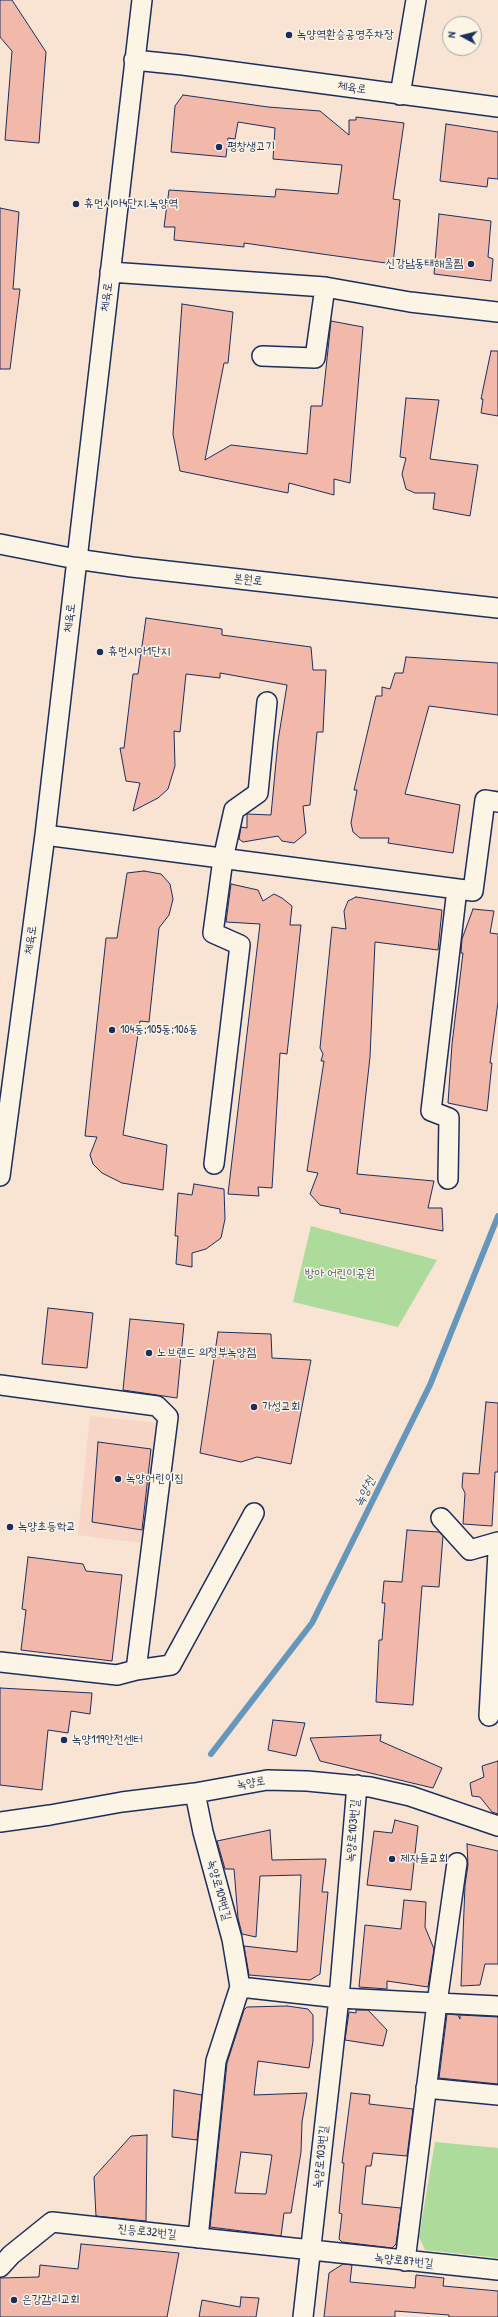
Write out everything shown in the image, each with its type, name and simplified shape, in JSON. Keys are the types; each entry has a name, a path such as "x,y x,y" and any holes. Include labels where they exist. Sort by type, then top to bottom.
{"street":[{"name":"체육로","path":"0,1176 45,836 142,0"},
{"path":"400,95 416,0"},
{"name":"체육로","path":"134,60 183,65 498,107"},
{"path":"110,272 325,287 410,302 498,312"},
{"path":"262,356 315,358 325,287"},
{"name":"본원로","path":"0,544 76,559 132,567 498,608"},
{"path":"214,1164 240,945 213,933 223,858 234,810 258,793 267,702"},
{"path":"45,836 473,891 485,800 498,802"},
{"path":"448,1179 449,1118 430,1111 457,889"},
{"path":"0,1385 157,1406 168,1417 136,1670"},
{"path":"0,1662 117,1675 136,1670 171,1665 254,1513"},
{"path":"441,1518 470,1550 498,1542"},
{"path":"489,1716 498,1552"},
{"name":"녹양로","path":"0,1822 122,1802 196,1793 267,1780 357,1784 410,1796 498,1826"},
{"name":"녹양로103번길","path":"303,2317 339,1998 357,1784"},
{"name":"녹양로109번길","path":"196,1793 203,1832 232,1939 240,1987"},
{"path":"405,2261 426,2088 457,1863"},
{"path":"198,2238 216,2061 240,1987 339,1998 498,2006"},
{"path":"426,2088 498,2095"},
{"name":"진등로32번길","path":"0,2267 11,2255 52,2222 311,2251"},
{"name":"녹양로87번길","path":"311,2251 498,2270"}],"shaded area":[{"name":"녹양어린이집","path":"90,1416 159,1423 143,1543 78,1535"}],"green space":[{"name":"방아 어린이공원","path":"311,1226 437,1260 398,1327 293,1302"},
{"path":"435,2142 498,2148 498,2258 425,2250 419,2237"}],"building":[{"path":"0,0 12,0 46,52 39,143 5,140 12,51 0,37"},
{"path":"183,95 268,107 320,111 349,135 349,120 356,120 356,117 404,123 393,199 400,200 393,264 244,243 244,247 174,240 175,227 164,227 169,190 275,197 276,189 338,194 342,165 273,159 275,128 238,122 235,139 228,138 226,157 171,152 175,106"},
{"path":"446,124 498,132 498,179 488,178 487,187 440,181"},
{"path":"0,208 19,212 13,289 20,289 10,369 0,369"},
{"path":"439,214 491,221 488,257 493,259 491,281 434,274"},
{"path":"182,304 233,312 228,363 224,363 205,460 231,445 307,454 311,406 322,406 331,321 363,327 350,483 334,479 334,495 289,483 288,493 180,471 173,434"},
{"path":"491,351 498,351 498,416 481,413 483,399 481,399"},
{"path":"406,398 439,400 430,459 478,465 470,516 433,509 435,493 415,493 406,489 402,474 406,458 400,457"},
{"path":"146,618 222,629 222,635 311,647 313,670 326,670 323,732 317,732 310,805 303,806 306,833 294,843 282,841 278,836 243,842 239,839 241,827 247,828 247,814 271,815 278,741 287,685 220,673 220,678 186,674 180,732 174,731 175,766 168,789 158,798 133,811 140,783 126,781 120,748 124,748 133,674 138,674"},
{"path":"406,657 498,663 498,715 429,706 405,794 460,805 453,853 388,843 389,838 360,838 353,832 351,823 357,790 354,790 376,696 382,696 382,687 390,689 395,673 403,673"},
{"name":"104동;105동;106동","path":"144,871 161,874 170,884 173,899 169,915 159,928 149,1022 140,1021 123,1135 167,1145 163,1190 122,1183 102,1173 93,1164 90,1155 97,1137 85,1136 106,938 117,938 127,873"},
{"path":"231,884 258,890 263,901 274,894 282,898 292,906 290,925 301,925 287,1054 280,1053 272,1188 258,1187 259,1196 228,1194 260,924 226,922"},
{"path":"356,897 442,910 438,950 375,942 370,1057 357,1174 434,1181 428,1208 442,1208 443,1231 340,1213 340,1209 320,1205 310,1194 318,1173 307,1171 324,1061 321,1061 323,1054 320,1048 332,927 346,929 344,911 348,901"},
{"path":"473,909 494,911 490,933 498,934 498,1002 490,1063 492,1063 487,1111 448,1103 452,1044 463,953 461,953 462,939"},
{"path":"194,1184 224,1189 225,1219 221,1238 206,1249 192,1253 192,1267 176,1264 178,1236 175,1236 178,1193 192,1195"},
{"path":"48,1308 93,1313 87,1368 42,1364"},
{"path":"130,1319 184,1324 177,1398 123,1390"},
{"name":"가성교회","path":"218,1332 271,1334 272,1358 311,1360 291,1464 257,1457 241,1462 200,1453"},
{"path":"486,1402 498,1403 498,1472 495,1472 492,1526 463,1524 465,1493 462,1487 463,1473 479,1474"},
{"path":"98,1442 151,1449 142,1530 92,1522"},
{"path":"407,1530 439,1532 443,1536 439,1587 422,1586 413,1705 376,1702 379,1640 382,1640 385,1603 382,1603 384,1581 402,1582"},
{"path":"28,1557 83,1564 86,1571 122,1575 112,1661 21,1650 26,1610 22,1609"},
{"path":"0,1688 92,1693 90,1714 71,1711 68,1733 48,1730 42,1790 0,1785"},
{"path":"273,1720 305,1723 296,1756 268,1750"},
{"path":"381,1735 380,1741 442,1768 433,1788 320,1761 310,1738"},
{"path":"498,1761 498,1814 492,1812 480,1797 472,1796 470,1783 484,1777 482,1766"},
{"name":"제자들교회","path":"395,1820 418,1826 411,1890 367,1885 374,1831 392,1833"},
{"path":"270,1830 272,1860 326,1859 322,1892 328,1892 320,1974 310,1980 249,1975 244,1946 297,1952 301,1875 260,1876 256,1937 242,1934 238,1918 234,1869 225,1869 217,1841"},
{"path":"467,1844 498,1851 498,1964 485,1964 480,1985 461,1986 465,1885 468,1865"},
{"path":"404,1900 426,1902 425,1927 434,1949 428,1987 387,1981 387,1989 359,1987 365,1925 401,1929"},
{"path":"287,2006 308,2009 313,2015 313,2041 309,2068 258,2061 254,2095 307,2093 302,2122 301,2152 291,2213 284,2213 281,2236 210,2227 227,2063 244,2010 247,2007","holes":["241,2152 272,2155 266,2194 235,2193"]},
{"path":"356,2010 368,2010 387,2030 383,2046 345,2040 349,2012 356,2013"},
{"path":"447,2014 458,2015 460,2019 460,2015 498,2017 498,2084 439,2078"},
{"path":"174,2090 202,2095 197,2140 172,2137"},
{"path":"351,2093 370,2095 369,2104 413,2109 407,2156 373,2153 371,2166 366,2166 362,2204 401,2208 396,2244 392,2248 342,2242 339,2239 342,2214 339,2213 344,2163 342,2163"},
{"path":"147,2135 146,2221 96,2216 94,2177 131,2136"},
{"path":"81,2244 179,2253 167,2317 0,2317 0,2278 39,2277 40,2265 78,2269"},
{"path":"343,2264 352,2265 350,2282 415,2288 416,2275 444,2278 443,2286 498,2291 498,2317 449,2317 449,2315 395,2311 395,2317 324,2317 329,2273"},
{"path":"241,2297 259,2298 256,2317 199,2317 202,2300 240,2307"}],"waterway":[{"name":"녹양천","path":"211,1754 312,1623 430,1385 498,1216"}],"place":[{"name":"녹양역환승공영주차장","path":"289,35"},
{"name":"평창생고기","path":"219,147"},
{"name":"휴먼시아4단지.녹양역","path":"76,204"},
{"name":"신강남동태해물찜","path":"471,264"},
{"name":"휴먼시아1단지","path":"100,652"},
{"name":"104동;105동;106동","path":"112,1030"},
{"name":"노브랜드 의정부녹양점","path":"149,1353"},
{"name":"가성교회","path":"254,1407"},
{"name":"녹양어린이집","path":"118,1479"},
{"name":"녹양초등학교","path":"10,1527"},
{"name":"녹양119안전센터","path":"64,1740"},
{"name":"제자들교회","path":"392,1859"},
{"name":"은강감리교회","path":"14,2300"}]}
